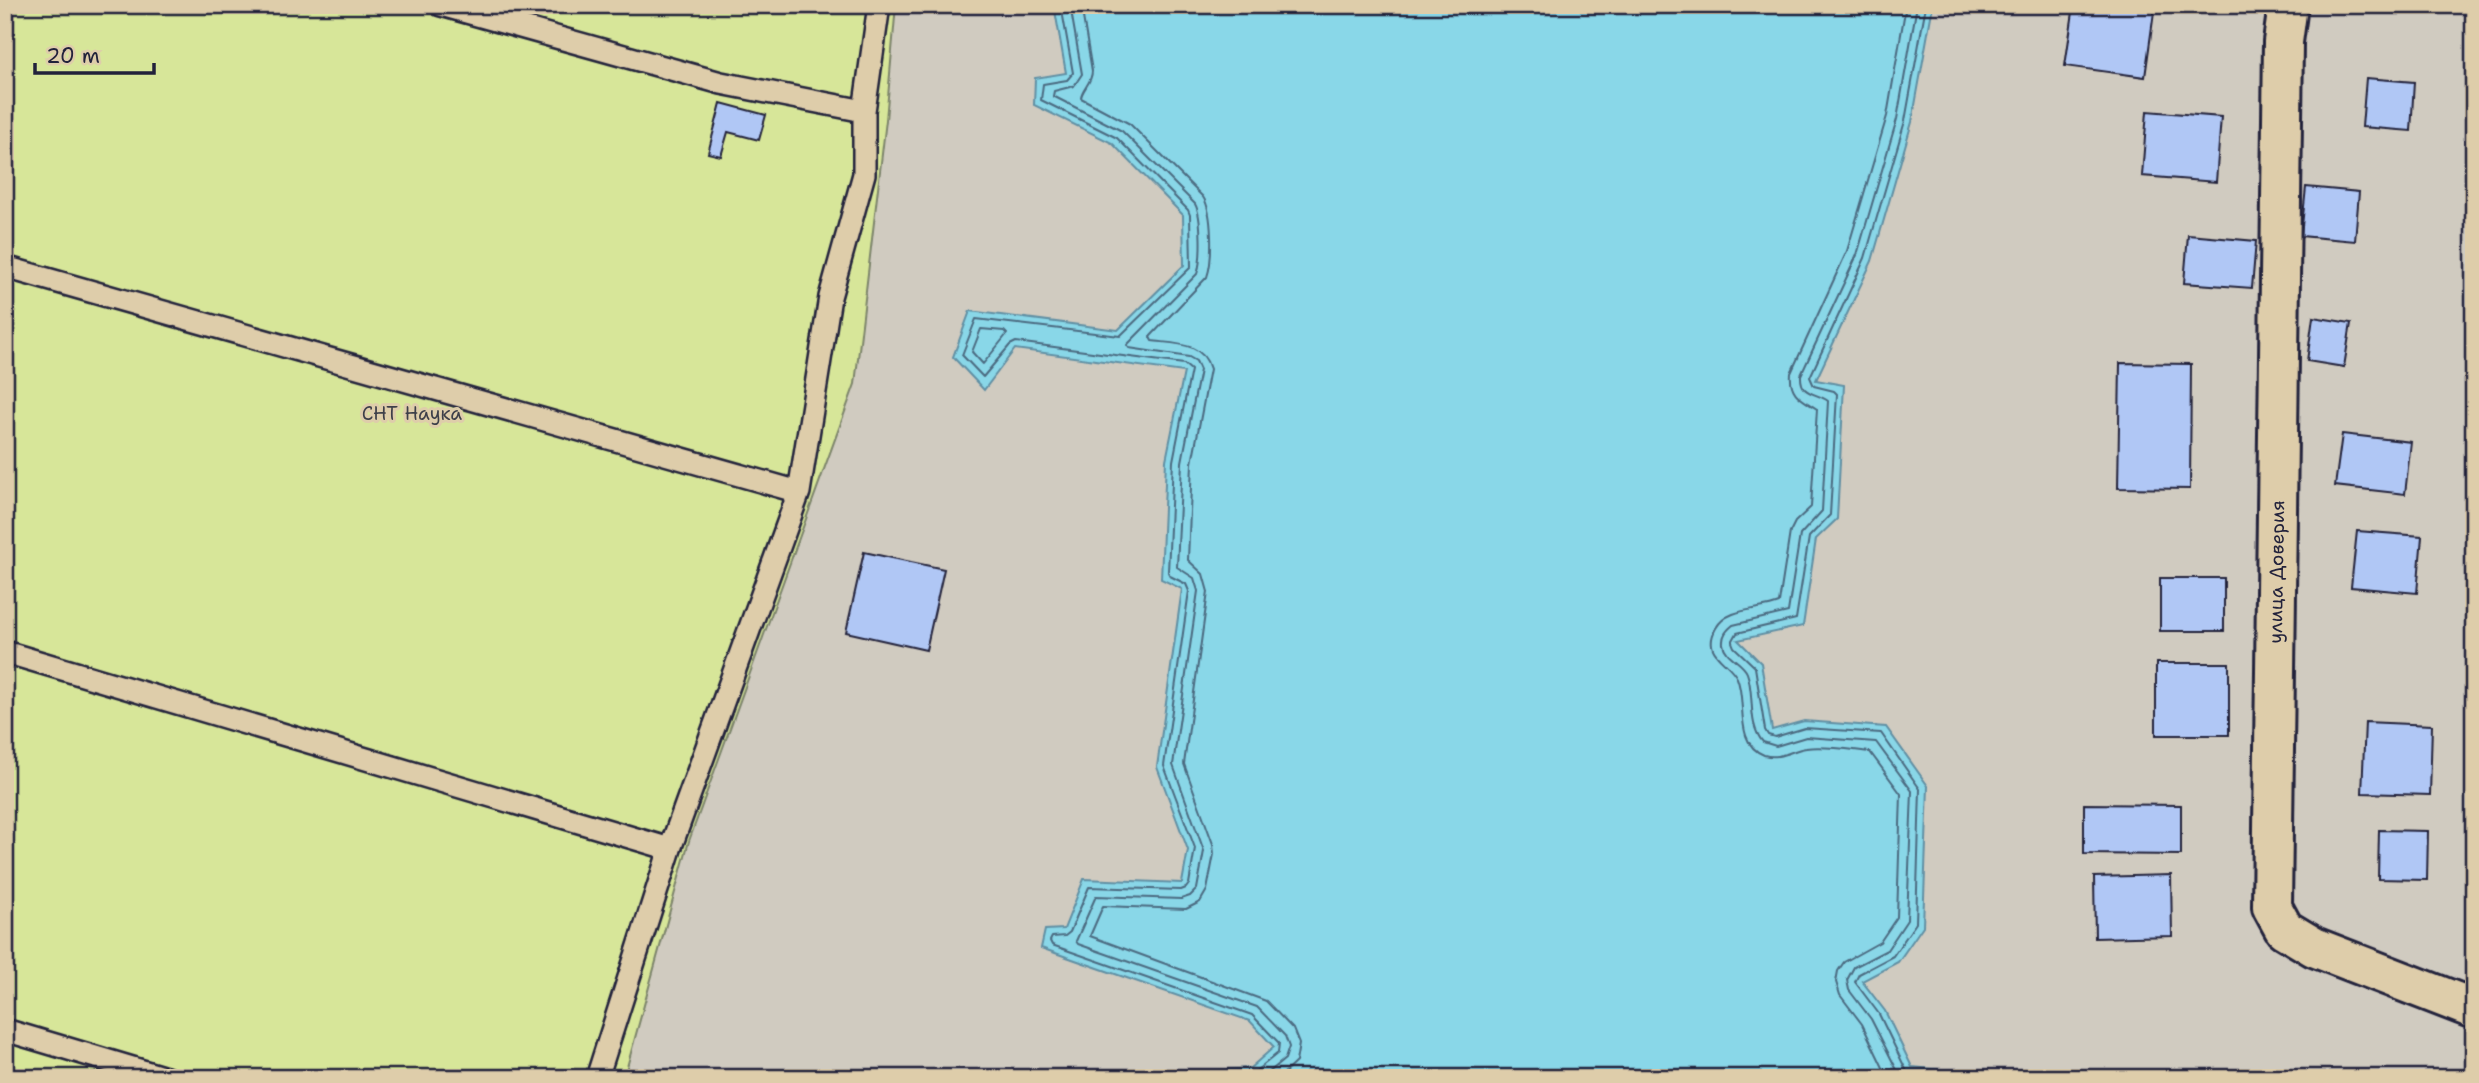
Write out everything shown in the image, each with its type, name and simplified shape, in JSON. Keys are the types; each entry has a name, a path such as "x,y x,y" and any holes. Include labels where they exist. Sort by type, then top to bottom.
{"street":[{"name":"улица Доверия","path":"2288,5 2283,42 2272,907 2284,929 2314,947 2474,1009"}],"lane":[{"path":"441,5 721,83 864,111"},
{"path":"597,1078 670,849 799,492 830,297 864,174 864,111 879,5"},
{"path":"5,267 799,492"},
{"path":"5,652 670,849"},
{"path":"5,1030 166,1078"}],"green space":[{"name":"СНТ Наука","path":"5,5 896,5 886,120 855,384 689,841 624,1078 5,1078"}],"water":[{"path":"1054,5 1933,5 1912,122 1872,261 1816,380 1844,385 1837,519 1816,539 1803,626 1738,640 1761,663 1772,730 1804,721 1886,727 1928,786 1923,926 1898,962 1862,981 1885,1011 1912,1067 1961,1072 1964,1078 1197,1078 1200,1072 1250,1068 1274,1047 1250,1021 1041,948 1045,930 1064,929 1084,879 1182,883 1188,850 1157,767 1182,589 1161,579 1166,460 1184,372 1015,349 984,390 953,357 970,311 1118,330 1184,265 1183,215 1112,143 1034,105 1035,78 1066,73"}],"building":[{"path":"2074,5 2155,5 2145,77 2065,66"},
{"path":"2366,78 2414,82 2411,131 2362,127"},
{"path":"721,103 766,115 759,140 728,132 721,156 708,153"},
{"path":"2147,111 2221,117 2216,182 2142,176"},
{"path":"2306,187 2359,192 2355,241 2301,236"},
{"path":"2188,235 2256,241 2252,288 2184,283"},
{"path":"2313,317 2351,323 2344,367 2307,361"},
{"path":"2120,363 2191,364 2190,489 2118,488"},
{"path":"2342,434 2411,442 2405,494 2335,486"},
{"path":"2357,531 2422,536 2417,593 2351,587"},
{"path":"864,552 944,569 926,650 846,632"},
{"path":"2160,578 2224,578 2224,631 2160,631"},
{"path":"2156,663 2229,663 2229,735 2156,735"},
{"path":"2365,722 2432,725 2430,795 2362,793"},
{"path":"2084,804 2181,805 2181,855 2084,854"},
{"path":"2379,830 2428,831 2427,880 2378,879"},
{"path":"2171,875 2172,936 2095,938 2094,877"}]}
